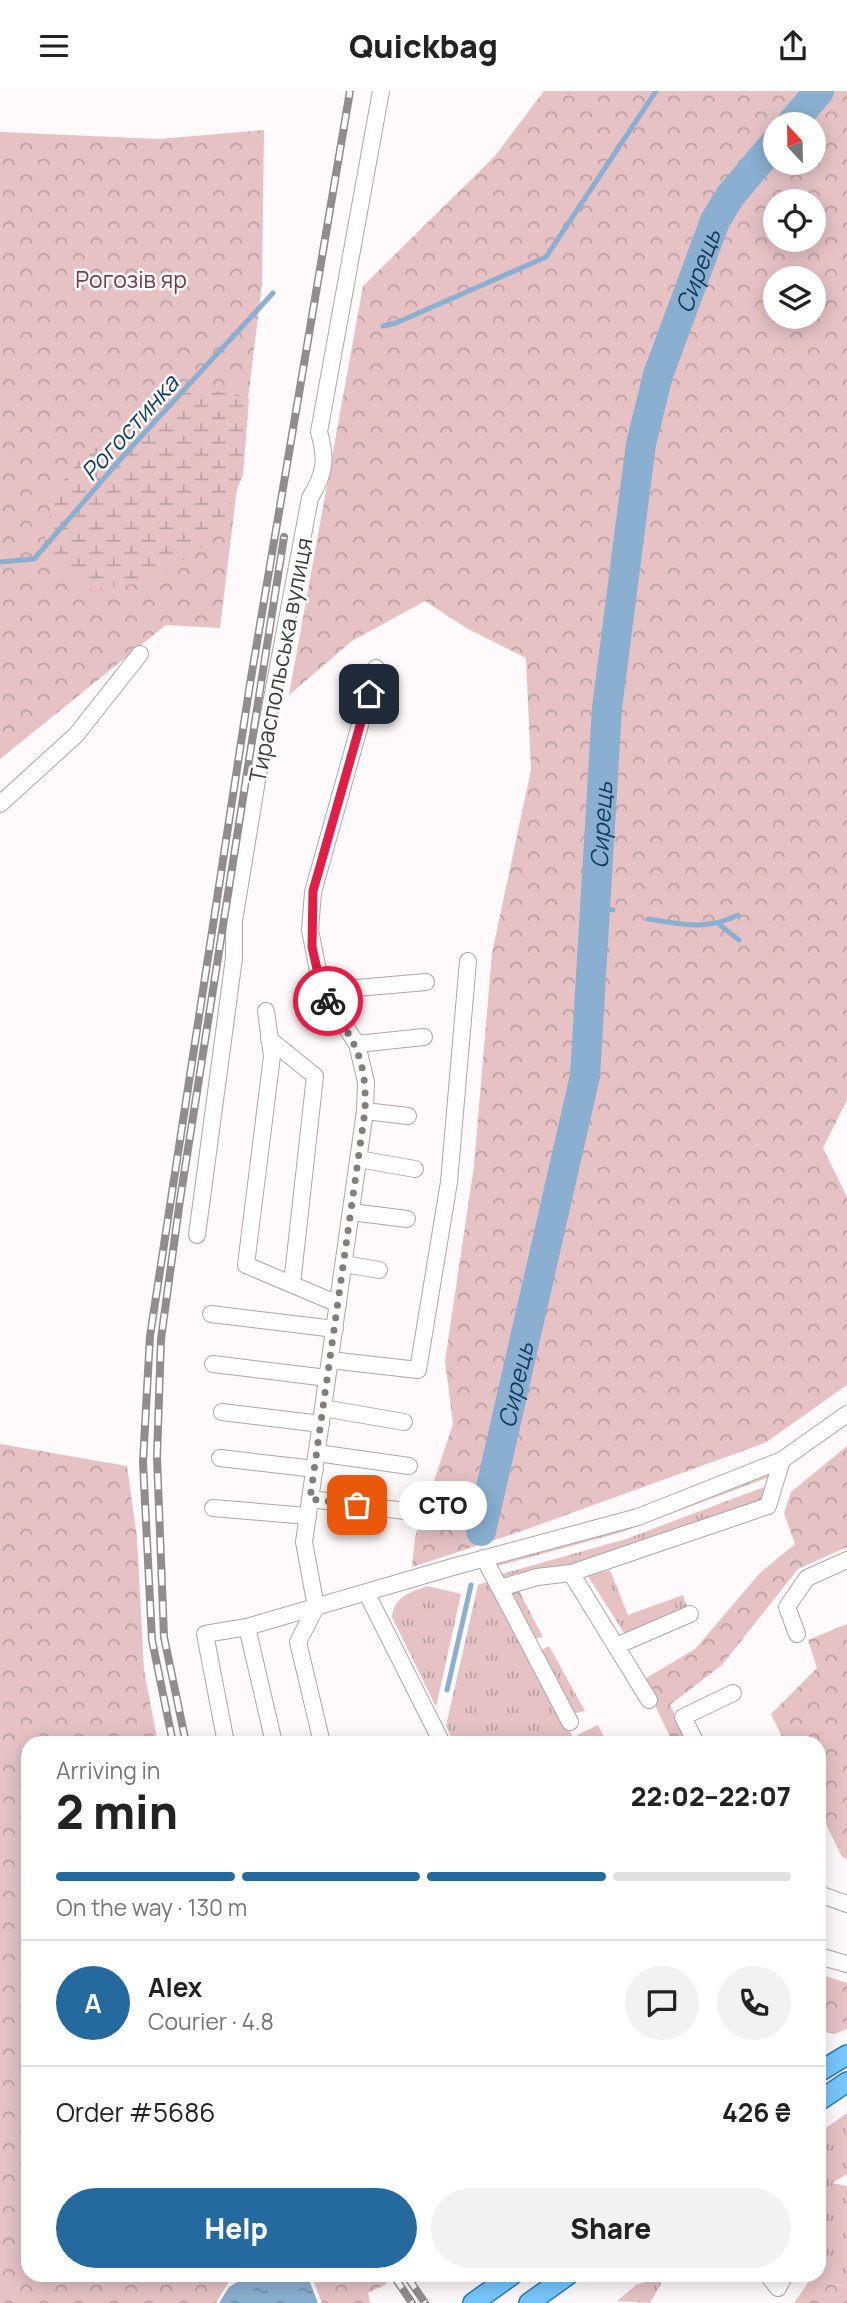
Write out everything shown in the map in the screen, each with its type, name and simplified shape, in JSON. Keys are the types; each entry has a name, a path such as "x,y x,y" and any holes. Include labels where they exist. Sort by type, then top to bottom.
{"main road":[{"path":"826,2068 847,2055"},
{"path":"826,2096 847,2082"},
{"path":"477,2300 502,2282"},
{"path":"529,2303 558,2282"}],"street":[{"name":"Тираспольська вулиця","path":"197,1235 234,958 234,921 260,762 310,498 323,476 326,457 319,432 382,91"},
{"path":"0,804 76,735 139,654"},
{"path":"320,1736 298,1642 316,1607 304,1542 365,1111 366,1082 357,1044 322,991 310,930 313,891 376,669"},
{"path":"330,1360 418,1370 449,1182 468,961"},
{"path":"322,991 426,982"},
{"path":"265,1011 272,1056 246,1265 338,1304"},
{"path":"357,1044 424,1037"},
{"path":"269,1039 315,1076 292,1284"},
{"path":"365,1111 408,1116"},
{"path":"358,1159 415,1169"},
{"path":"351,1212 407,1219"},
{"path":"344,1264 379,1270"},
{"path":"211,1314 335,1329"},
{"path":"213,1364 327,1378"},
{"path":"222,1412 404,1422"},
{"path":"225,1736 205,1634 247,1627 484,1558 638,1517 782,1459 847,1413"},
{"path":"219,1458 409,1466"},
{"path":"500,1588 537,1577 571,1573 768,1506 782,1459"},
{"path":"310,1499 405,1511"},
{"path":"213,1509 308,1516"},
{"path":"484,1558 570,1722"},
{"path":"797,1634 788,1607 800,1588 807,1578 847,1560"},
{"path":"571,1573 649,1700"},
{"path":"367,1594 438,1736"},
{"path":"616,1646 690,1614"},
{"path":"247,1627 272,1736"},
{"path":"692,1736 683,1717 733,1693"},
{"path":"826,1896 847,1904"},
{"path":"826,1958 847,1964"}],"green space":[{"path":"544,91 847,91 847,1100 823,1148 847,1197 847,1385 765,1443 519,1532 412,1567 415,1537 453,1424 445,1361 474,1166 492,953 531,770 526,658 468,629 425,601 352,641 289,695 363,286 494,157"},
{"name":"Рогозів яр","path":"264,130 262,284 220,628 166,625 0,759 0,132 159,139"},
{"path":"198,386 249,399 243,475 217,536 152,582 92,589 42,552 54,493 109,423"},
{"path":"0,1444 127,1466 137,1537 144,1670 157,1736 21,1736 21,2282 229,2282 216,2303 0,2303"},
{"path":"847,1446 847,1547 798,1569 722,1665 670,1705 686,1736 670,1736 643,1680 695,1649 760,1573 795,1544 784,1513 791,1492"},
{"path":"772,1471 772,1476 622,1532 494,1567 491,1563"},
{"path":"769,1485 766,1499 588,1562 502,1583 498,1575 626,1539"},
{"path":"610,1570 628,1615 683,1595 688,1610 626,1636 588,1576"},
{"path":"492,1580 572,1736 451,1736 446,1726 478,1585"},
{"path":"427,1586 461,1594 436,1707 392,1617 400,1600"},
{"path":"518,1589 543,1637 529,1640 508,1591"},
{"path":"847,1624 847,1859 842,1857 826,1824 826,1736 782,1736 771,1714 817,1668 808,1640"},
{"path":"549,1646 585,1711 572,1714 536,1653"},
{"path":"598,1725 604,1736 578,1736"},
{"path":"826,1976 847,1983 847,2029 835,2034 826,2032"},
{"path":"847,2113 847,2174 832,2183 847,2186 847,2288 825,2282 826,2128"},
{"path":"314,2282 387,2284 368,2293 370,2303 322,2303"},
{"path":"662,2282 650,2303 617,2301 636,2285"},
{"path":"808,2282 825,2282 847,2288 847,2303 794,2303"}],"water":[{"path":"237,2282 310,2282 318,2303 219,2303 229,2287"}],"waterway":[{"name":"Рогостинка","path":"383,326 396,323 546,257 656,91"},
{"name":"Сирець","path":"801,112 819,91"},
{"name":"Сирець","path":"481,1531 585,1076 607,708 641,444 658,375 715,221 730,196 763,157"},
{"name":"Рогостинка","path":"0,562 34,559 126,453 273,293"},
{"path":"596,906 613,910"},
{"path":"648,919 704,925 738,915"},
{"path":"720,925 739,940"},
{"name":"Сирець","path":"447,1690 471,1585"}],"railway":[{"path":"172,1736 152,1640 143,1462 150,1336 250,684 350,91"},
{"path":"185,1736 164,1637 157,1457 161,1339 180,1200 284,537"},
{"path":"398,2282 412,2303"},
{"path":"411,2282 425,2303"}],"way so far":[{"path":"328,1001 357,1044 366,1082 365,1111 310,1499 357,1505"}],"place":[{"name":"СТО","path":"357,1505"}],"route":[{"path":"328,1001 322,991 312,947 310,930 313,891 369,694"}]}
